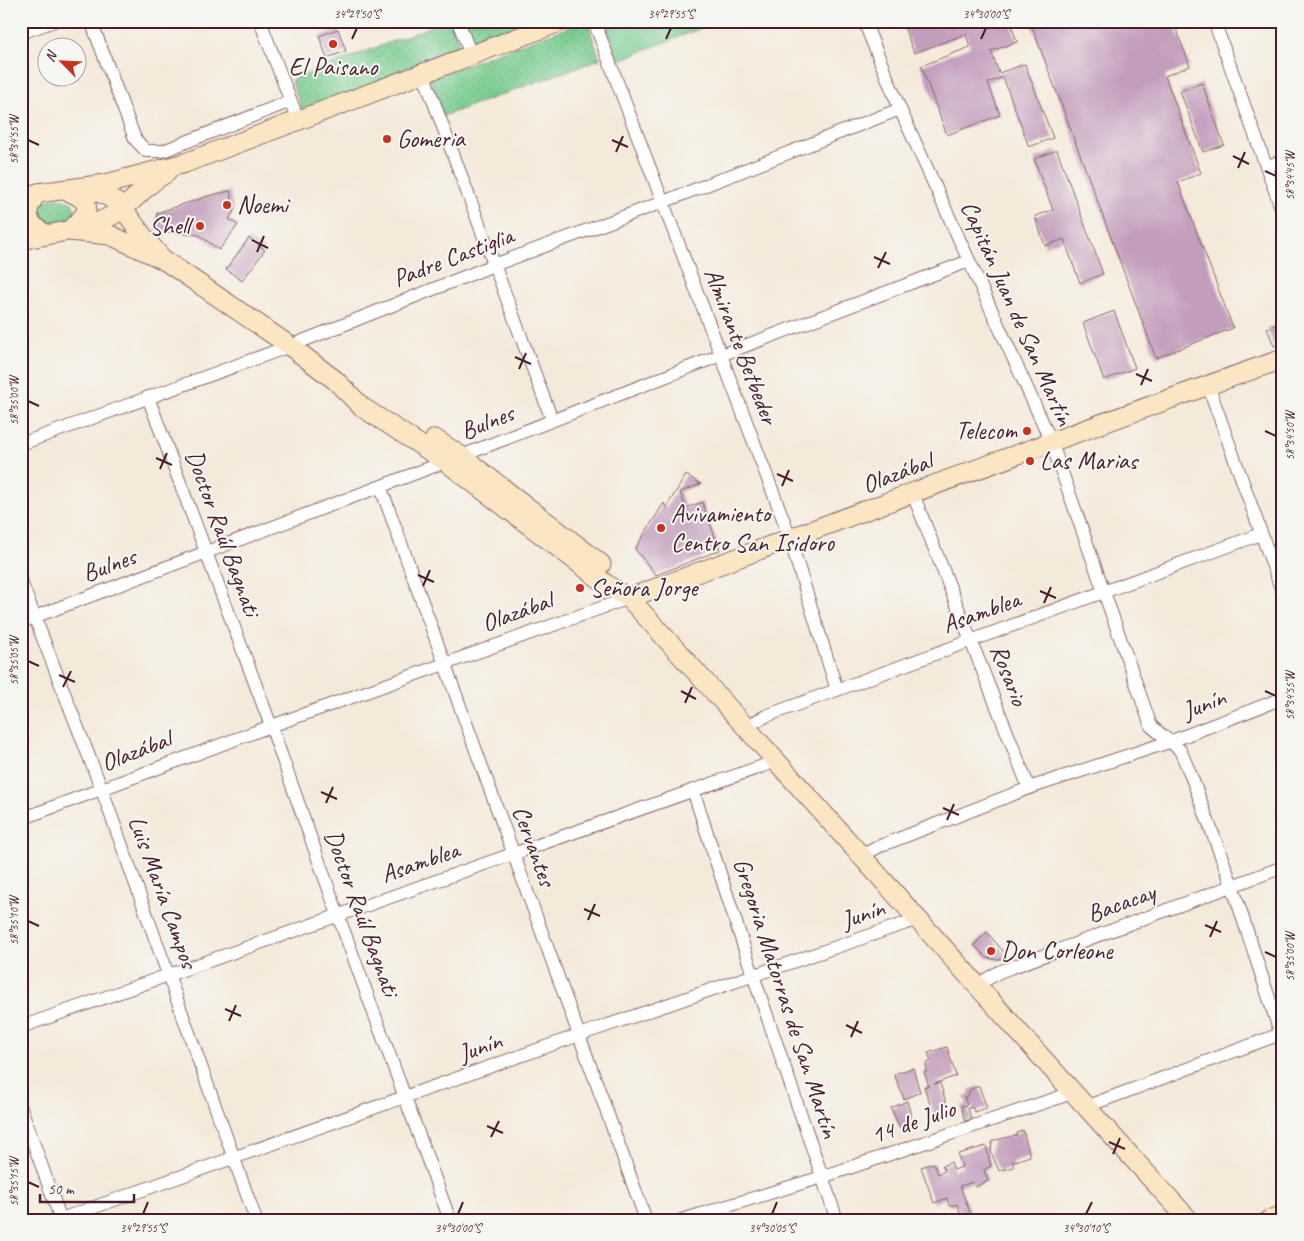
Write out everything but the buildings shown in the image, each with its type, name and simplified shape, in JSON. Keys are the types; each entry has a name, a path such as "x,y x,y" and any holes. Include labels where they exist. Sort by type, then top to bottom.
{"main road":[{"path":"46,234 39,231 28,217 27,208 30,202 27,193 106,184 185,163 562,21"},
{"path":"21,240 69,231 100,222 123,208 152,182 185,163"},
{"path":"71,189 96,191 110,197 123,208 164,260"},
{"path":"69,231 82,220 87,205 71,189"},
{"path":"69,231 110,235 164,260 290,346 335,380 362,406 453,459 610,587 629,598 747,726 1072,1093 1189,1220"},
{"path":"21,232 46,234"},
{"name":"Olazábal","path":"629,598 913,494 1050,441 1283,359"},
{"path":"1269,1220 1283,1215"}],"street":[{"path":"21,33 54,21"},
{"path":"91,21 135,139 146,151 163,151 291,101"},
{"path":"260,21 298,120"},
{"path":"458,21 471,56"},
{"name":"Almirante Betbeder","path":"594,21 721,354 789,540 837,690"},
{"name":"Capitán Juan de San Martín","path":"864,21 900,109 1050,441 1151,726 1180,750 1232,885 1282,1036"},
{"path":"1214,21 1283,213"},
{"path":"423,73 552,420"},
{"name":"Padre Castiglia","path":"21,444 290,346 494,265 663,202 900,109"},
{"path":"1267,166 1283,161"},
{"name":"Bulnes","path":"21,622 381,488 721,354 968,261"},
{"path":"1208,385 1283,594"},
{"name":"Doctor Raúl Bagnati","path":"148,397 271,726 450,1220"},
{"name":"Cervantes","path":"381,488 646,1220"},
{"name":"Rosario","path":"913,494 1029,788"},
{"name":"Asamblea","path":"747,726 766,716 1261,534"},
{"name":"Luis María Campos","path":"21,582 102,790 256,1220"},
{"name":"Olazábal","path":"21,819 271,726 629,598"},
{"name":"Junín","path":"861,856 880,846 1029,788 1169,742 1283,698"},
{"name":"Asamblea","path":"21,1027 777,761"},
{"name":"Gregoria Matorras de San Martín","path":"693,790 753,976 837,1220"},
{"name":"Bacacay","path":"977,985 999,972 1283,867"},
{"name":"Junín","path":"60,1219 579,1035 918,919"},
{"path":"1086,1107 1282,1036"},
{"name":"14 de Julio","path":"682,1220 822,1177 1072,1093"},
{"path":"21,1108 60,1219"}],"green space":[{"path":"446,21 451,21 462,52 303,112 291,80"},
{"path":"463,21 545,21 474,49"},
{"path":"587,21 600,59 443,116 430,78"},
{"path":"600,21 720,21 617,61"},
{"path":"58,198 72,203 75,216 66,222 52,226 37,221 36,203"}],"place":[{"name":"El Paisano","path":"333,44"},
{"name":"Gomeria","path":"387,139"},
{"name":"Noemi","path":"227,205"},
{"name":"Shell","path":"200,226"},
{"name":"Telecom","path":"1027,431"},
{"name":"Las Marias","path":"1030,461"},
{"name":"Avivamiento Centro San Isidoro","path":"661,528"},
{"name":"Señora Jorge","path":"580,588"},
{"name":"Don Corleone","path":"991,951"}]}
